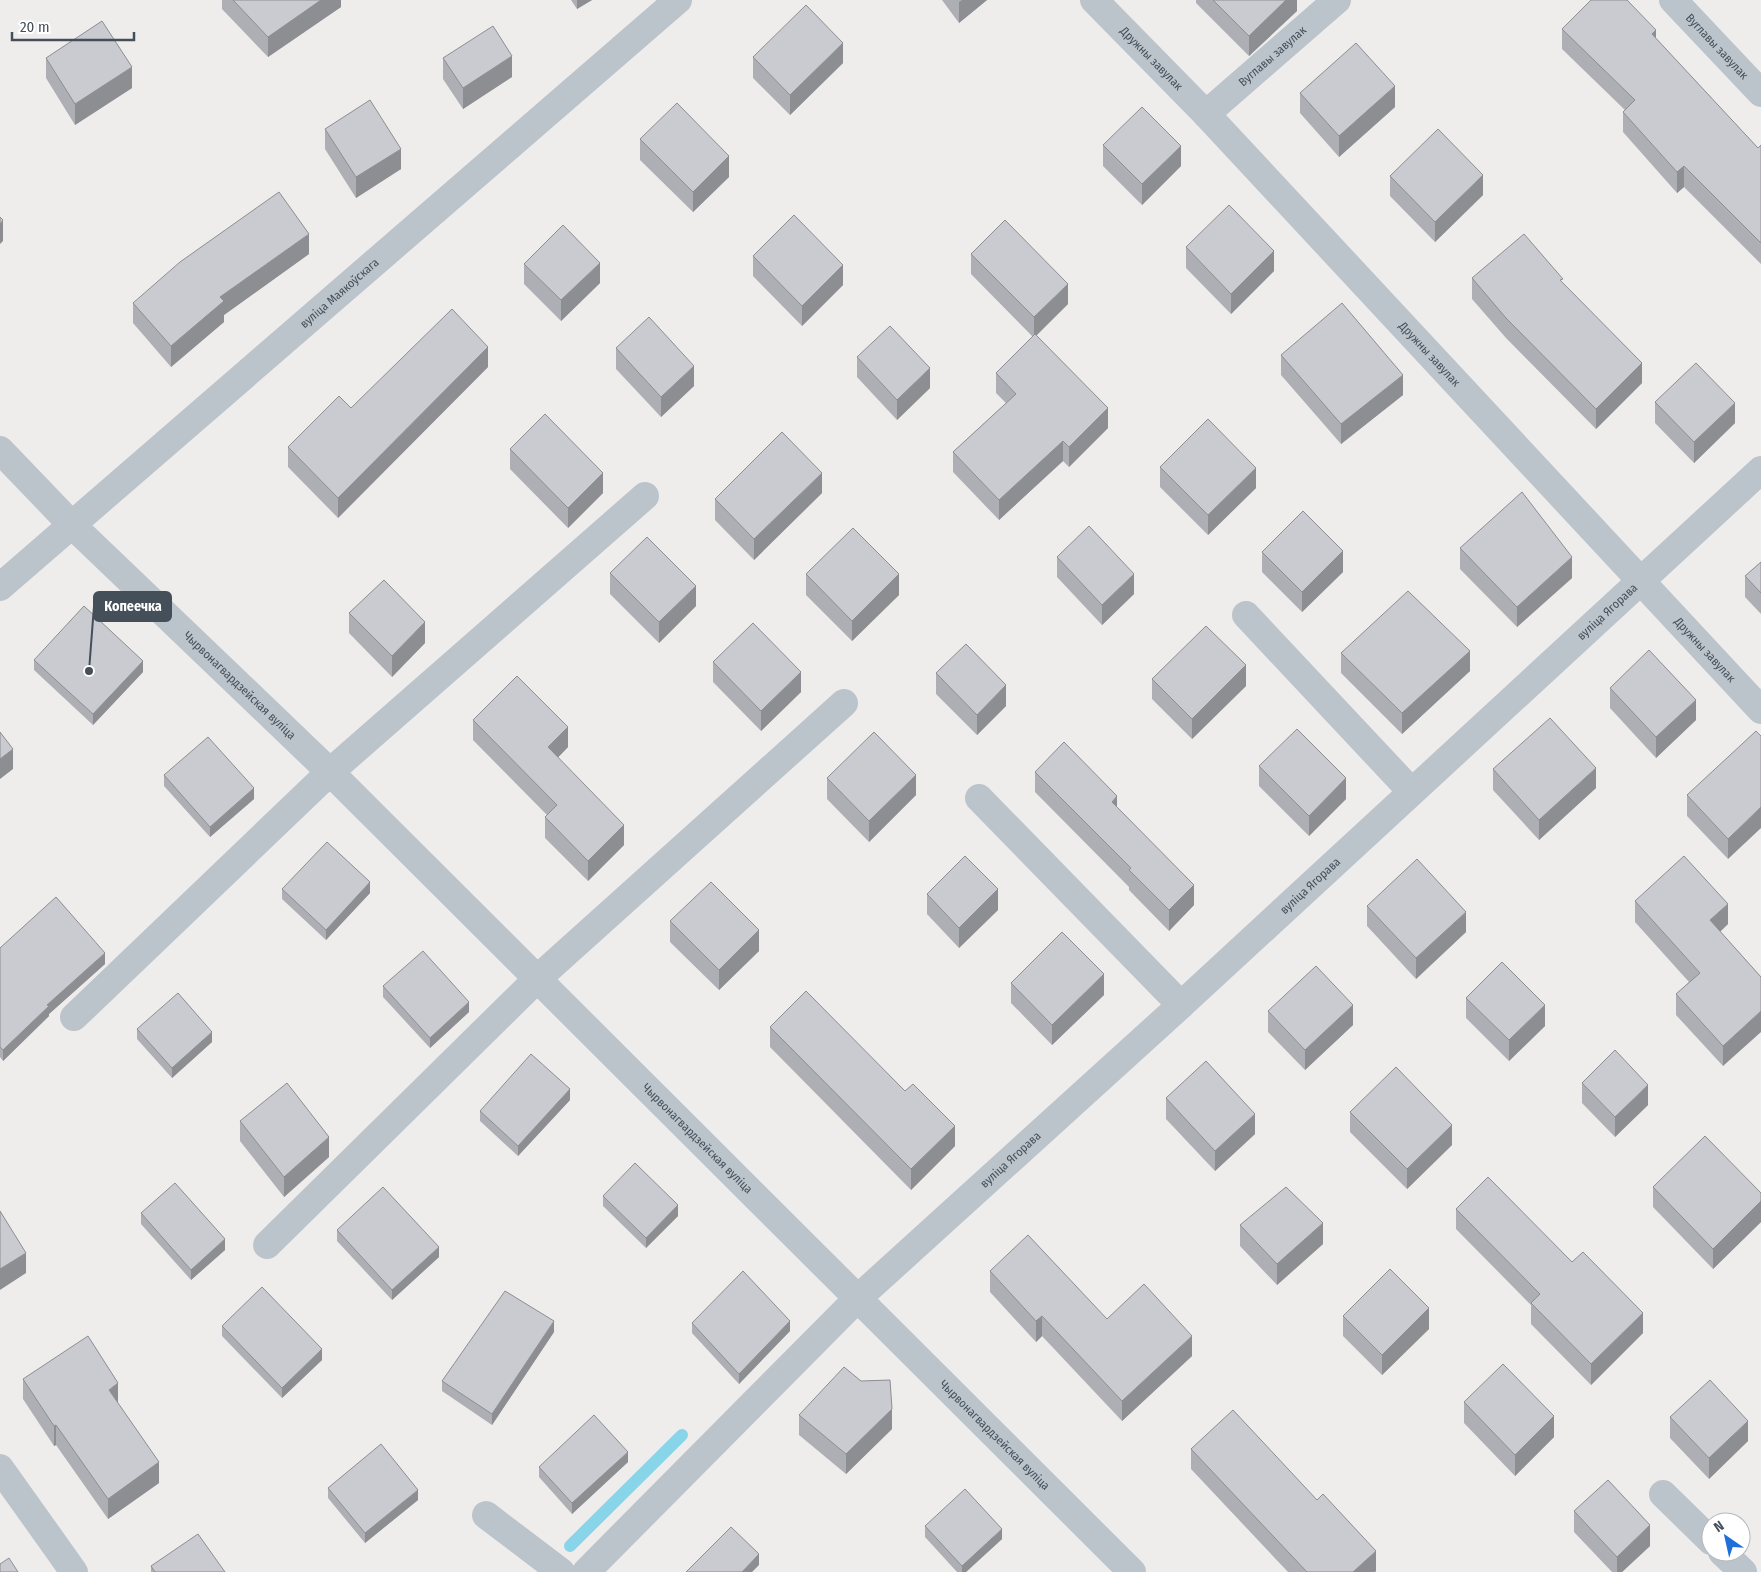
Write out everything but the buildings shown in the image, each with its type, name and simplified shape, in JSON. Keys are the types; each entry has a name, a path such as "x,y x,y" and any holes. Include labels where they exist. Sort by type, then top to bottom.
{"street":[{"name":"вуліца Маякоўскага","path":"0,587 678,0"},
{"name":"Дружны завулак","path":"1094,0 1206,114 1761,710"},
{"name":"Вуглавы завулак","path":"1206,114 1338,0"},
{"name":"Вуглавы завулак","path":"1673,0 1761,93"},
{"name":"Чырвонагвардзейская вуліца","path":"0,450 72,525 330,772 1132,1572"},
{"name":"вуліца Ягорава","path":"857,1299 1181,1005 1639,580 1761,470"},
{"path":"74,1017 330,772 645,496"},
{"path":"1246,615 1411,791"},
{"path":"267,1245 537,979 844,703"},
{"path":"979,798 1181,1005"},
{"path":"586,1572 857,1299"},
{"path":"0,1468 74,1572"},
{"path":"1663,1494 1701,1531"},
{"path":"486,1515 561,1572"},
{"path":"1732,1562 1743,1572"}],"waterway":[{"path":"570,1546 682,1435"}],"place":[{"name":"Копеечка","path":"89,671"}]}
